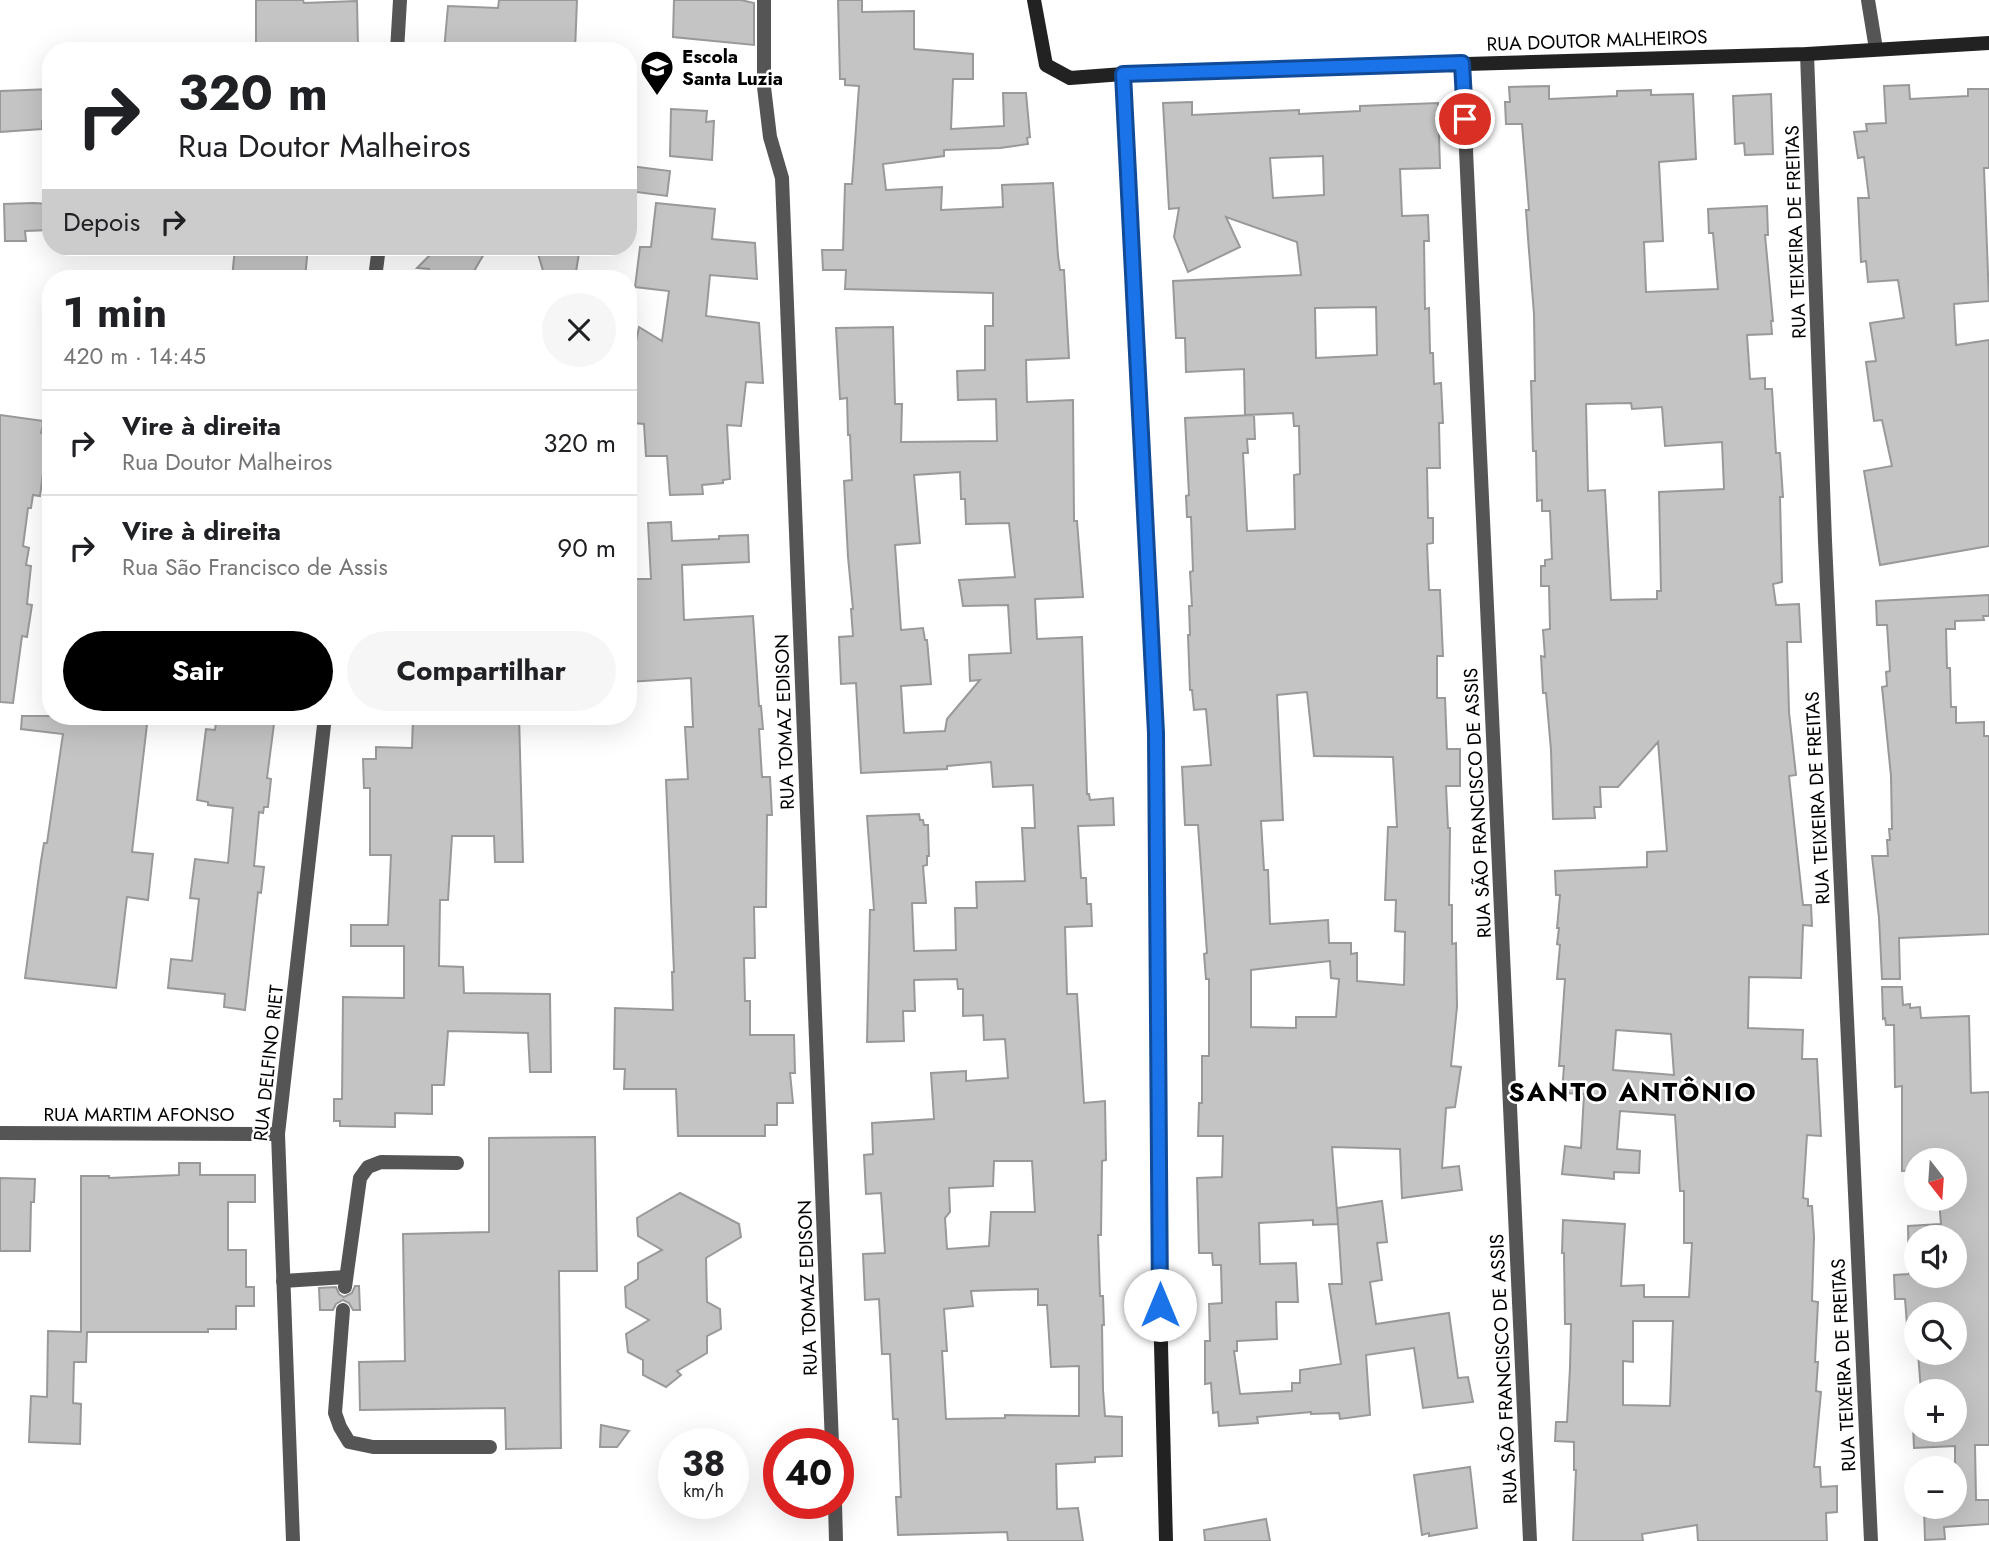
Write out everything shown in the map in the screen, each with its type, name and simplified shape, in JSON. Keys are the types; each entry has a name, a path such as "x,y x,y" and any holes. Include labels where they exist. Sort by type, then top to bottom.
{"street":[{"path":"398,42 400,0"},
{"name":"RUA TOMAZ EDISON","path":"764,0 764,87 769,137 782,178 831,1428"},
{"name":"RUA DOUTOR MALHEIROS","path":"1034,0 1046,65 1070,78 1123,74 1807,54 1989,43"},
{"path":"1868,0 1875,49"},
{"name":"RUA TEIXEIRA DE FREITAS","path":"1807,54 1825,555 1871,1541"},
{"name":"RUA SÃO FRANCISCO DE ASSIS","path":"1462,63 1530,1541"},
{"path":"1123,74 1156,733 1160,1305 1166,1541"},
{"name":"RUA DELFINO RIET","path":"293,1541 278,1134 324,725"},
{"name":"RUA MARTIM AFONSO","path":"0,1133 278,1134"},
{"path":"283,1281 345,1282 360,1178 368,1167 382,1162 457,1164"},
{"path":"343,1310 335,1413 349,1442 373,1447 490,1447"},
{"path":"835,1519 836,1541"}],"building":[{"path":"256,0 303,0 304,3 357,1 358,42 256,42"},
{"path":"499,0 577,0 575,42 445,42 448,6 498,8"},
{"path":"674,0 741,0 754,3 754,45 673,37"},
{"path":"838,0 862,0 862,12 914,11 914,49 973,54 973,79 953,79 951,129 1004,126 1003,93 1026,93 1030,137 1027,138 1028,144 944,150 944,156 883,164 886,190 942,187 941,210 1003,207 1002,185 1053,183 1058,256 1060,270 1064,270 1069,358 1026,360 1027,402 1073,400 1074,521 1077,521 1083,597 1035,599 1037,639 1082,637 1087,794 1090,800 1113,798 1114,825 1078,826 1081,878 1086,878 1087,904 1091,904 1092,926 1065,927 1067,994 1077,994 1084,1103 1105,1101 1106,1160 1102,1161 1101,1235 1098,1235 1104,1325 1103,1390 1105,1416 1122,1417 1122,1456 1095,1457 1095,1462 1056,1464 1057,1509 1078,1508 1083,1541 1008,1541 1007,1532 898,1535 896,1497 901,1497 898,1419 893,1419 890,1354 882,1354 879,1299 865,1300 863,1254 885,1253 881,1193 866,1194 864,1155 873,1154 872,1123 934,1119 931,1073 966,1071 966,1081 1008,1078 1005,1039 984,1040 983,1015 963,1016 963,989 958,989 957,979 914,980 915,1011 903,1011 904,1041 867,1042 870,910 874,910 867,816 919,814 924,825 928,825 929,856 927,865 923,866 926,903 912,903 914,951 956,950 955,908 977,908 976,882 1025,881 1022,828 1035,828 1033,785 993,787 991,762 947,766 947,769 861,773 856,683 841,684 839,637 853,636 844,481 852,480 847,398 840,399 836,328 893,327 895,404 902,404 901,442 997,441 996,399 958,400 957,371 985,370 985,326 993,326 993,293 845,289 846,270 823,270 822,250 843,250 845,184 852,184 859,86 845,85 845,79 840,79","holes":["960,472 961,499 965,499 966,524 1009,523 1015,577 959,580 963,606 1008,605 1011,653 969,655 970,681 980,680 947,719 945,731 904,733 901,686 931,684 927,640 923,628 901,630 895,545 920,543 914,475","994,1161 1032,1161 1035,1212 991,1212 989,1246 947,1249 945,1218 950,1212 949,1188 993,1186","1038,1289 1038,1305 1047,1305 1051,1367 1079,1366 1079,1416 1005,1415 1005,1418 946,1419 942,1351 947,1351 944,1309 973,1306 971,1291"]},
{"path":"1909,85 1910,99 1968,96 1968,89 1989,89 1989,168 1984,168 1989,301 1954,304 1956,345 1989,340 1989,546 1880,565 1864,471 1892,466 1882,420 1874,421 1866,362 1876,361 1870,323 1904,318 1898,280 1868,282 1866,261 1861,262 1858,198 1869,198 1864,157 1858,158 1854,132 1867,131 1866,124 1886,123 1884,86"},
{"path":"1549,86 1549,99 1617,96 1617,91 1651,90 1651,95 1693,94 1696,159 1659,162 1663,241 1644,242 1646,292 1718,289 1708,209 1767,206 1768,235 1765,235 1772,334 1747,335 1750,379 1765,378 1765,389 1772,389 1776,453 1780,453 1783,497 1780,497 1782,582 1773,584 1776,605 1799,604 1801,642 1787,642 1789,712 1796,775 1789,776 1803,905 1811,905 1812,926 1803,925 1801,978 1749,977 1748,1028 1803,1030 1802,1059 1817,1059 1821,1136 1807,1135 1803,1198 1808,1199 1808,1206 1812,1206 1812,1301 1818,1302 1815,1362 1818,1362 1816,1391 1821,1392 1814,1467 1820,1467 1821,1487 1837,1486 1837,1512 1826,1513 1827,1541 1698,1541 1697,1525 1642,1534 1643,1541 1573,1541 1576,1470 1574,1442 1555,1441 1556,1422 1567,1422 1570,1368 1571,1324 1565,1324 1563,1220 1625,1224 1621,1286 1644,1285 1644,1297 1689,1297 1692,1243 1684,1243 1684,1191 1680,1191 1675,1115 1620,1111 1617,1149 1640,1151 1639,1173 1614,1172 1614,1179 1562,1174 1565,1146 1581,1148 1584,1094 1562,1093 1564,1066 1559,1066 1565,979 1557,979 1560,895 1556,895 1555,871 1647,867 1647,852 1667,851 1658,742 1618,787 1600,787 1601,807 1594,807 1595,818 1553,819 1551,750 1541,656 1545,657 1543,630 1550,629 1549,586 1541,586 1541,566 1545,566 1545,560 1552,559 1550,511 1542,511 1542,500 1537,501 1531,381 1535,381 1534,314 1526,210 1529,210 1522,124 1506,124 1505,102 1510,102 1509,87","holes":["1631,403 1632,409 1662,407 1665,446 1722,442 1724,489 1659,492 1661,591 1657,591 1657,599 1611,600 1605,490 1588,491 1586,404","1616,1030 1671,1034 1674,1075 1613,1070","1633,1321 1673,1321 1670,1406 1623,1405 1623,1361 1633,1362"]},
{"path":"42,89 42,129 0,132 0,91"},
{"path":"1771,94 1773,154 1745,155 1744,143 1735,144 1733,96"},
{"path":"1192,102 1192,115 1299,110 1299,114 1360,111 1360,106 1438,103 1440,168 1400,169 1402,216 1428,215 1429,241 1424,241 1425,309 1429,308 1434,384 1441,383 1443,423 1439,423 1440,468 1427,468 1428,518 1433,518 1433,543 1427,544 1429,590 1440,590 1443,656 1437,656 1437,698 1445,698 1447,749 1460,749 1460,786 1446,786 1450,828 1449,905 1452,905 1452,944 1456,943 1457,1007 1451,1066 1461,1067 1455,1107 1446,1108 1442,1168 1459,1166 1462,1190 1402,1198 1400,1149 1332,1147 1338,1224 1313,1225 1313,1220 1259,1223 1260,1264 1296,1263 1298,1302 1276,1302 1277,1339 1237,1341 1237,1351 1234,1351 1240,1394 1292,1391 1292,1383 1300,1383 1300,1370 1341,1364 1329,1284 1342,1284 1337,1208 1382,1201 1387,1242 1377,1243 1382,1280 1370,1282 1376,1324 1449,1313 1458,1378 1468,1377 1473,1402 1423,1408 1414,1348 1366,1355 1370,1415 1340,1419 1339,1413 1311,1412 1257,1417 1258,1423 1219,1426 1218,1412 1213,1413 1211,1383 1205,1384 1205,1341 1210,1341 1209,1304 1222,1303 1221,1265 1213,1265 1212,1253 1199,1253 1197,1178 1222,1177 1223,1136 1198,1136 1199,1103 1202,1103 1202,1056 1209,1056 1209,979 1206,979 1204,954 1207,953 1198,825 1185,825 1182,767 1211,765 1206,709 1194,710 1190,690 1188,635 1189,606 1192,606 1190,572 1193,571 1191,517 1187,517 1186,496 1189,495 1185,418 1254,415 1255,439 1247,439 1248,453 1243,453 1247,531 1295,529 1294,475 1300,474 1299,426 1294,426 1293,413 1245,415 1244,369 1186,372 1185,338 1176,338 1173,281 1301,275 1297,242 1226,217 1240,247 1188,272 1174,237 1179,208 1169,209 1163,103","holes":["1323,156 1324,195 1273,198 1270,158","1376,307 1377,355 1316,358 1315,308","1307,692 1314,756 1393,757 1397,827 1388,827 1385,900 1396,900 1395,931 1405,932 1404,985 1357,981 1357,953 1351,954 1351,943 1329,943 1328,920 1270,924 1268,870 1264,870 1261,821 1283,820 1277,695","1330,961 1331,978 1339,979 1336,1017 1296,1017 1296,1028 1251,1027 1251,970"]},
{"path":"671,109 707,111 706,122 714,121 712,160 670,156"},
{"path":"637,167 670,171 667,196 637,192"},
{"path":"656,203 715,209 712,239 755,243 757,279 710,275 706,316 759,323 763,383 746,382 741,426 727,425 730,479 723,480 723,483 702,485 703,494 670,495 667,456 646,456 644,424 637,423 639,327 662,341 669,291 637,287 640,247 651,247"},
{"path":"4,204 42,204 42,230 25,231 26,241 5,241"},
{"path":"234,256 307,256 306,270 233,270"},
{"path":"429,256 483,256 475,270 417,268"},
{"path":"539,256 579,256 576,270 543,270"},
{"path":"0,415 42,421 42,480 40,496 33,495 31,508 28,508 23,546 29,548 26,565 31,566 27,604 32,605 27,637 22,636 13,703 0,702"},
{"path":"671,522 672,541 748,535 749,562 682,565 684,620 753,616 763,729 759,729 762,777 770,777 772,815 767,815 766,907 754,907 755,958 744,958 745,1001 750,1001 750,1035 794,1035 795,1073 790,1073 793,1103 777,1103 777,1125 765,1125 765,1136 678,1136 676,1089 624,1089 625,1069 614,1069 615,1008 673,1010 674,972 666,780 688,779 685,727 693,727 691,678 637,681 637,579 651,579 648,523"},
{"path":"1989,595 1989,616 1983,616 1984,620 1955,621 1955,629 1946,629 1951,707 1956,707 1956,723 1984,722 1984,736 1989,736 1989,934 1899,938 1900,979 1882,979 1872,856 1888,856 1887,840 1890,840 1889,829 1892,829 1891,776 1882,687 1887,686 1886,672 1890,671 1887,625 1877,625 1876,601"},
{"path":"22,716 42,716 42,725 147,725 132,852 153,854 148,900 127,897 116,988 25,978 41,861 44,843 47,843 63,734 21,729"},
{"path":"216,725 274,725 267,778 271,779 268,807 264,807 263,813 259,812 254,866 264,867 261,893 258,892 245,1010 224,1007 225,994 168,988 171,959 192,961 199,899 190,898 195,859 228,863 233,808 208,805 208,802 197,800 206,729 215,730"},
{"path":"413,725 519,725 523,862 495,862 494,836 452,836 448,900 440,900 439,966 463,967 464,993 550,994 551,1072 530,1072 528,1033 448,1031 444,1085 432,1085 432,1114 395,1113 395,1127 340,1126 340,1121 334,1121 334,1099 342,1099 343,997 404,998 404,946 351,946 351,925 388,925 391,855 370,855 370,788 364,788 363,759 376,759 376,747 412,748"},
{"path":"1882,987 1902,987 1903,1005 1910,1004 1910,1008 1920,1007 1921,1018 1969,1016 1971,1093 1989,1092 1989,1445 1975,1445 1976,1500 1989,1500 1989,1524 1944,1527 1945,1539 1925,1540 1924,1519 1967,1519 1967,1456 1955,1456 1955,1446 1914,1448 1914,1442 1967,1442 1967,1379 1920,1379 1919,1365 1967,1365 1967,1302 1905,1302 1905,1299 1895,1299 1894,1275 1904,1274 1904,1288 1967,1288 1967,1225 1924,1225 1941,1224 1940,1211 1967,1211 1967,1148 1904,1148 1902,1171 1902,1086 1895,1087 1894,1025 1886,1025 1885,1018 1883,1019"},
{"path":"595,1137 597,1271 559,1271 561,1448 506,1449 505,1408 360,1410 359,1362 405,1361 403,1234 489,1232 489,1138"},
{"path":"179,1163 200,1163 200,1175 255,1175 255,1202 228,1202 228,1250 246,1250 246,1287 254,1287 254,1306 236,1306 236,1329 208,1329 208,1332 87,1332 86,1362 74,1362 73,1403 81,1404 80,1444 29,1442 31,1396 47,1397 48,1331 81,1332 81,1176 109,1178 179,1175"},
{"path":"0,1178 35,1179 34,1202 31,1202 30,1251 0,1251"},
{"path":"680,1193 739,1224 741,1237 706,1258 707,1302 720,1309 721,1329 707,1336 707,1353 677,1371 681,1375 666,1387 643,1375 643,1360 628,1352 626,1334 649,1320 626,1307 625,1287 638,1279 638,1263 662,1250 638,1236 637,1218"},
{"path":"355,1286 359,1286 360,1310 353,1310 349,1303 343,1300 336,1304 333,1310 320,1310 319,1288 336,1287 344,1297 352,1293"},
{"path":"601,1425 629,1431 617,1447 600,1447"},
{"path":"1470,1467 1477,1528 1422,1535 1414,1475"},
{"path":"1266,1519 1270,1541 1205,1541 1204,1530"}],"place":[{"name":"Escola Santa Luzia","path":"657,97"}],"district":[{"name":"SANTO ANTÔNIO","path":"1633,1092"}],"route":[{"path":"1160,1305 1156,733 1123,74 1462,63 1465,119"}]}
